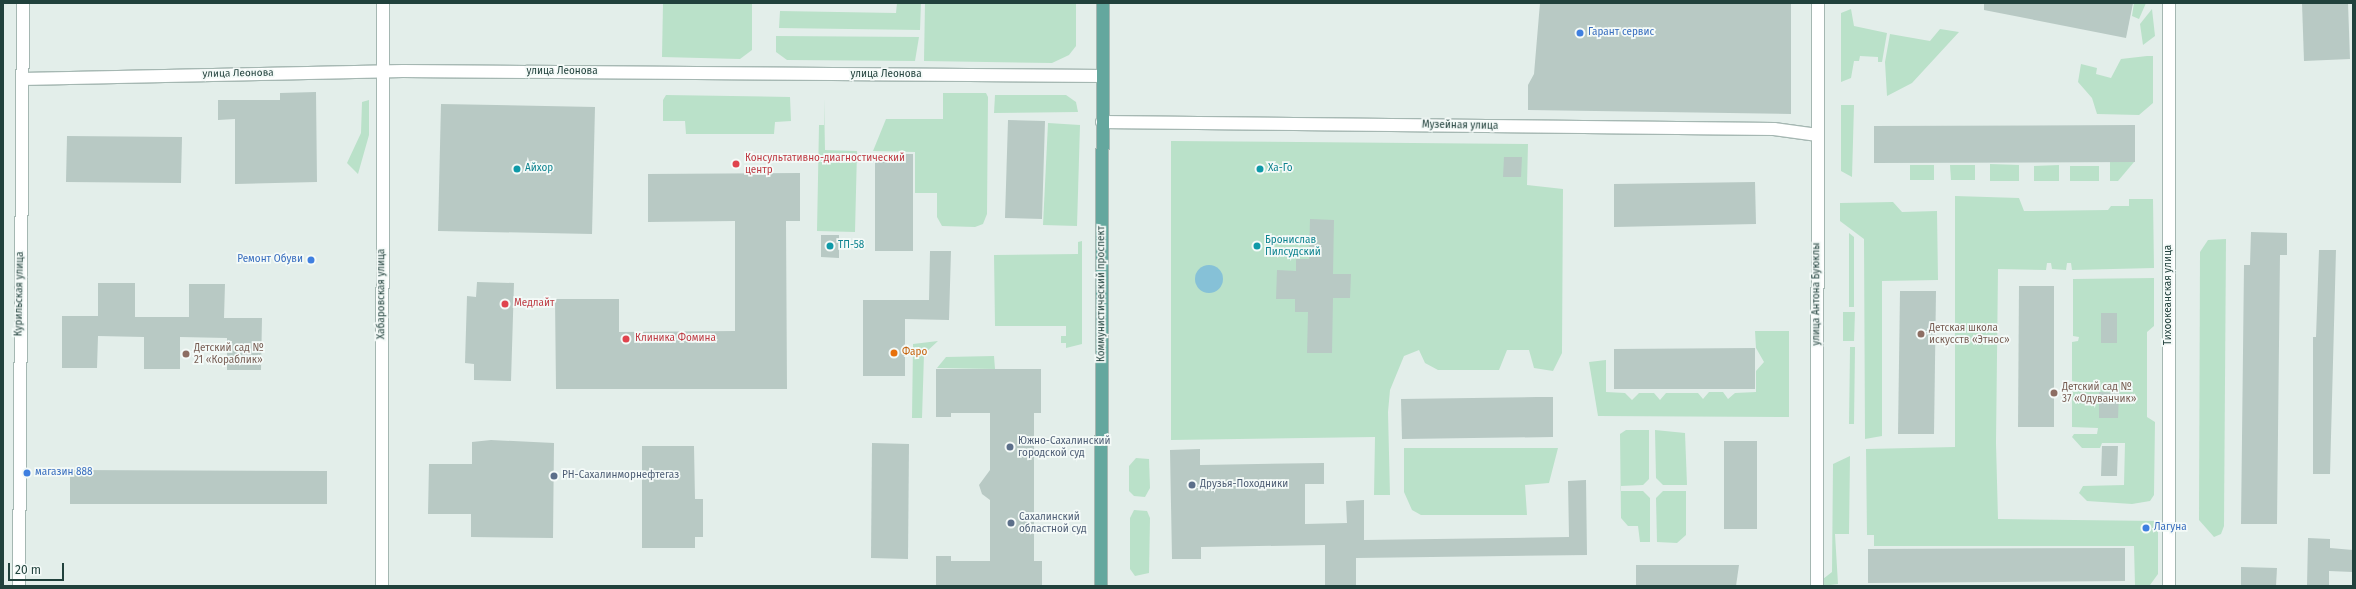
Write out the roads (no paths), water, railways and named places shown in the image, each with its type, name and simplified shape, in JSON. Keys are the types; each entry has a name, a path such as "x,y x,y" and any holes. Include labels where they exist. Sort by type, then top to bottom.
{"main road":[{"name":"Коммунистический проспект","path":"1101,586 1103,3"}],"street":[{"name":"Курильская улица","path":"19,586 23,3"},
{"name":"Хабаровская улица","path":"382,586 383,3"},
{"name":"улица Антона Буюклы","path":"1817,586 1818,3"},
{"name":"Тихоокеанская улица","path":"2169,3 2169,586"},
{"name":"улица Леонова","path":"22,79 383,71 1102,76"},
{"name":"Музейная улица","path":"1102,122 1774,129 1818,135"}],"water":[{"path":"1209,265 1219,269 1223,279 1219,289 1209,293 1199,289 1195,279 1199,269"}],"place":[{"name":"Гарант сервис","path":"1580,33"},
{"name":"Консультативно-диагностический центр","path":"736,164"},
{"name":"Айхор","path":"517,169"},
{"name":"Ха-Го","path":"1260,169"},
{"name":"ТП-58","path":"830,246"},
{"name":"Бронислав Пилсудский","path":"1257,246"},
{"name":"Ремонт Обуви","path":"311,260"},
{"name":"Медлайт","path":"505,304"},
{"name":"Детская школа искусств «Этнос»","path":"1921,334"},
{"name":"Клиника Фомина","path":"626,339"},
{"name":"Фаро","path":"894,353"},
{"name":"Детский сад № 21 «Кораблик»","path":"186,354"},
{"name":"Детский сад № 37 «Одуванчик»","path":"2054,393"},
{"name":"Южно-Сахалинский городской суд","path":"1010,447"},
{"name":"магазин 888","path":"27,473"},
{"name":"РН-Сахалинморнефтегаз","path":"554,476"},
{"name":"Друзья-Походники","path":"1192,485"},
{"name":"Сахалинский областной суд","path":"1011,523"},
{"name":"Лагуна","path":"2146,528"}]}
